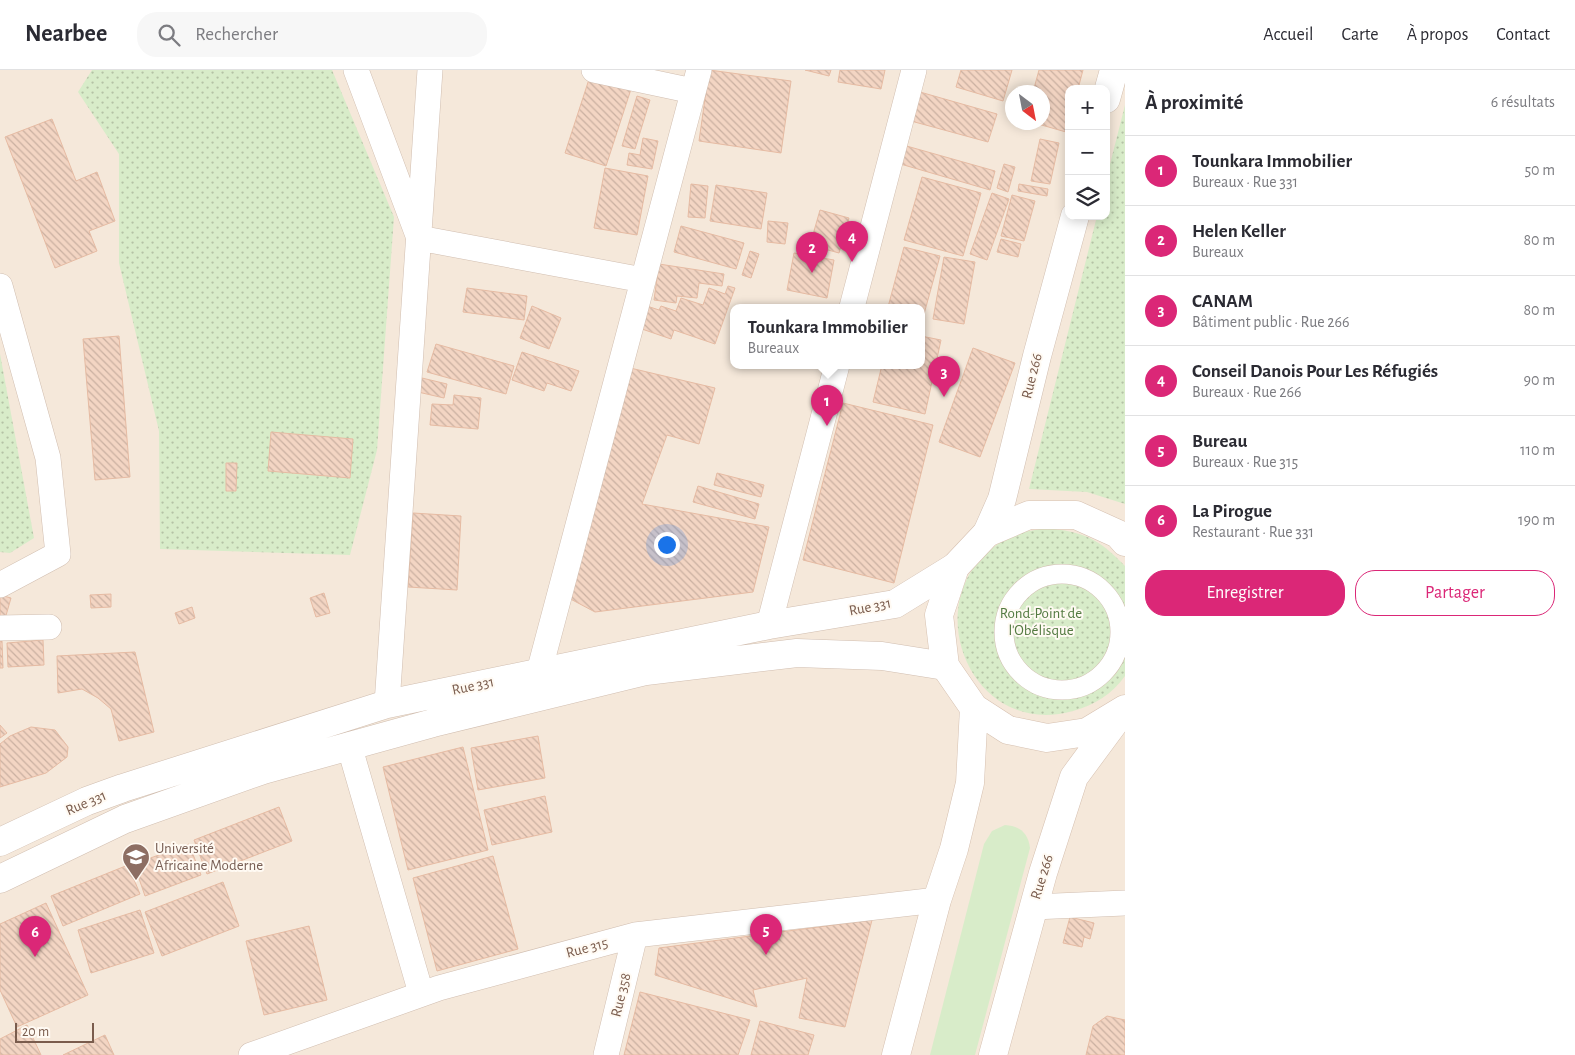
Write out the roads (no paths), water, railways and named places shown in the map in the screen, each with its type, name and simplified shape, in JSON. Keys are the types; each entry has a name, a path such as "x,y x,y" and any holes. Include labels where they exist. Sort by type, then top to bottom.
{"street":[{"path":"356,70 419,238"},
{"path":"387,704 430,70"},
{"path":"539,672 696,81 594,70"},
{"path":"853,304 914,70"},
{"path":"1110,85 1114,70"},
{"name":"Rue 266","path":"987,533 1002,499 1037,356 1074,220"},
{"path":"419,238 643,280"},
{"path":"0,286 48,458 58,554 0,585"},
{"path":"769,624 836,369"},
{"path":"1123,711 1087,732 1047,738 1008,730 974,708 945,666 939,616 955,567 987,533 1029,515 1076,515 1118,534 1125,542"},
{"name":"Rue 331","path":"0,842 87,802 123,788 387,704 769,624 895,604 955,567"},
{"path":"1067,573 1085,577 1100,587 1112,601 1119,618 1120,636 1116,654 1106,670 1092,682 1073,689 1053,690 1034,683 1018,670 1007,653 1004,633 1007,613 1016,595 1031,582 1048,575 1067,573"},
{"path":"0,628 49,627"},
{"name":"Rue 331","path":"0,879 125,819 263,770 432,723 646,671 798,653 882,656 945,666"},
{"path":"896,1055 937,900 954,849 970,783 974,708"},
{"name":"Rue 266","path":"993,1055 1033,908 1074,777 1123,711"},
{"path":"349,745 421,994"},
{"name":"Rue 315","path":"251,1055 280,1049 421,994 635,935 937,900"},
{"path":"1033,908 1125,903"},
{"name":"Rue 358","path":"606,1055 635,935"}],"place":[{"name":"Conseil Danois Pour Les Réfugiés","path":"852,262"},
{"name":"Helen Keller","path":"812,273"},
{"name":"CANAM","path":"944,397"},
{"name":"Tounkara Immobilier","path":"827,426"},
{"name":"Université Africaine Moderne","path":"136,881"},
{"name":"Bureau","path":"766,955"},
{"name":"La Pirogue","path":"35,957"}],"park label":[{"name":"Rond-Point de l'Obélisque","path":"1041,622"}]}
